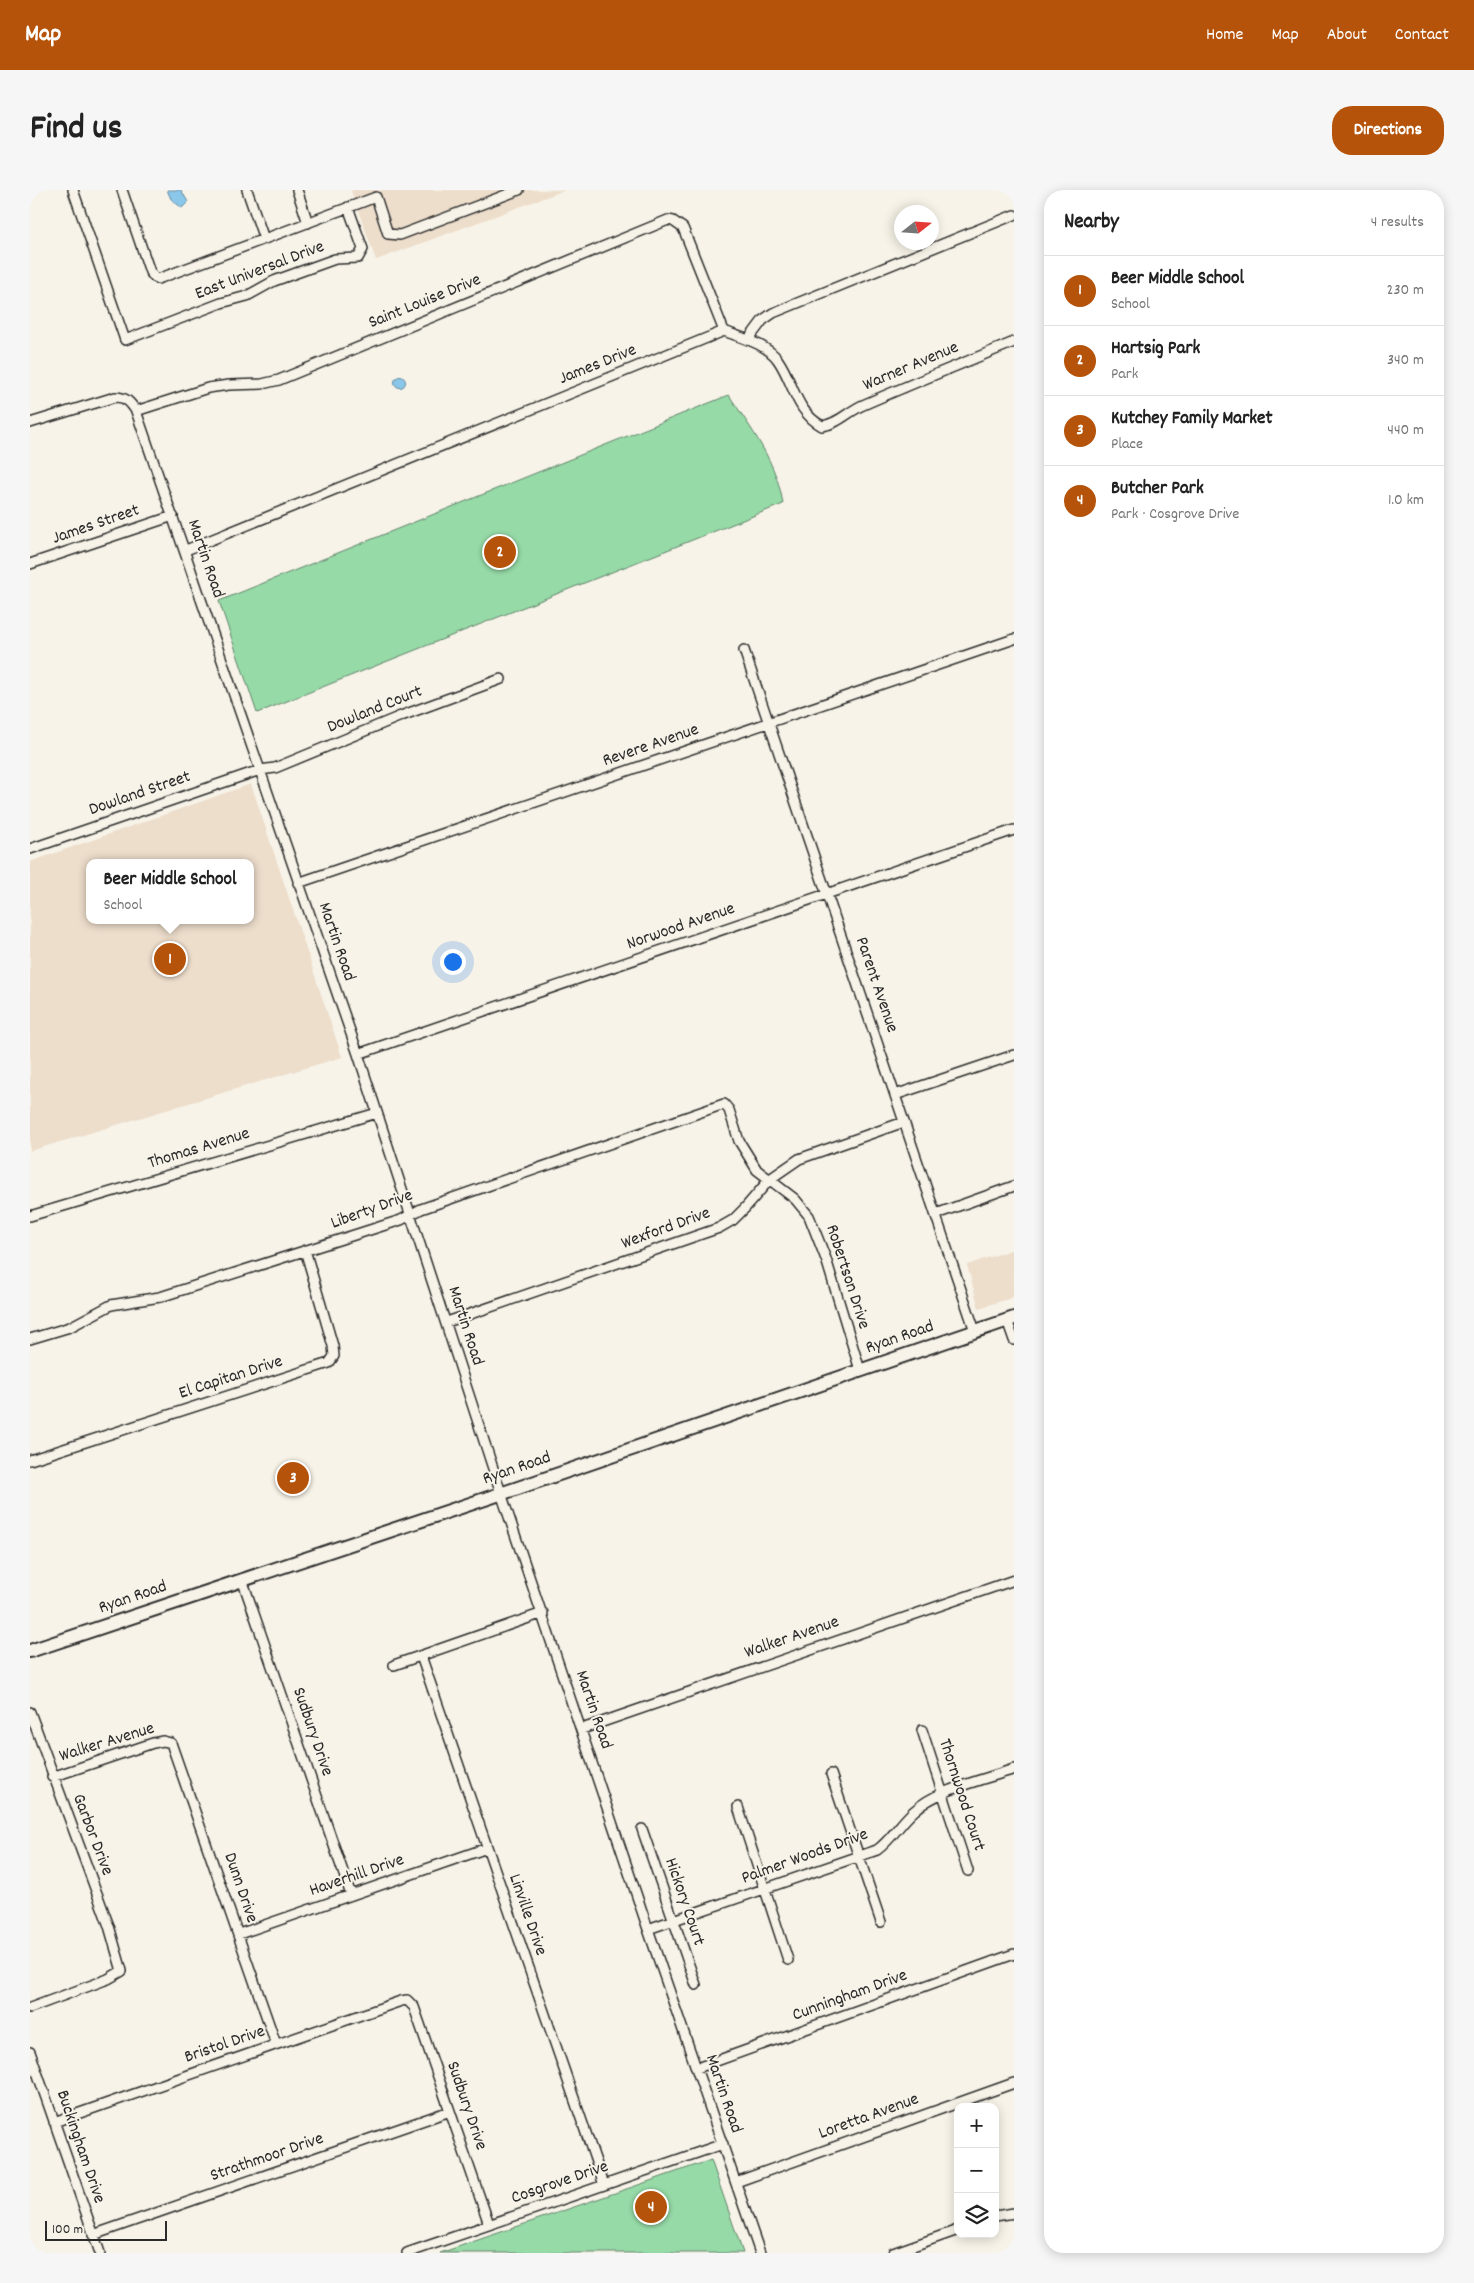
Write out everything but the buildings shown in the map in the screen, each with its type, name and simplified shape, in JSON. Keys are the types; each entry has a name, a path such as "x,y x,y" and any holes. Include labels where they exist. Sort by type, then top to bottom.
{"main road":[{"name":"Ryan Road","path":"30,1651 1011,1319"}],"street":[{"name":"East Universal Drive","path":"73,190 124,340 221,303 247,296 274,282 334,259 358,258 363,249 348,207"},
{"path":"156,278 149,270 122,190 135,226 138,236 147,263 150,272 156,278"},
{"path":"247,190 264,239"},
{"path":"297,190 308,223"},
{"path":"156,278 165,277 376,197 387,230 393,234 517,190"},
{"path":"724,331 748,340 763,320 773,313 1014,215"},
{"name":"Saint Louise Drive","path":"136,411 208,388 262,384 278,380 661,222 673,221 683,228 724,331"},
{"name":"James Drive","path":"186,550 724,331"},
{"name":"Warner Avenue","path":"748,340 764,347 778,359 789,384 807,415 822,426 837,422 855,408 896,390 1014,342"},
{"path":"30,423 115,397 122,397 130,402 136,411"},
{"name":"Martin Road","path":"136,411 186,550 298,883 358,1054 447,1322 501,1493 760,2253"},
{"name":"James Street","path":"30,564 173,516"},
{"name":"Revere Avenue","path":"298,883 1014,639"},
{"name":"Parent Avenue","path":"744,650 976,1331"},
{"name":"Dowland Court","path":"260,770 275,768 401,716 502,680"},
{"name":"Dowland Street","path":"30,849 260,770"},
{"name":"Norwood Avenue","path":"358,1054 1014,830"},
{"path":"895,1095 1014,1055"},
{"name":"Robertson Drive","path":"724,1104 746,1155 757,1170 794,1199 809,1216 817,1234 860,1370"},
{"name":"Liberty Drive","path":"30,1339 70,1327 111,1305 160,1297 401,1220 421,1209 724,1104"},
{"name":"Thomas Avenue","path":"30,1216 377,1113"},
{"name":"Wexford Drive","path":"447,1322 708,1233 733,1220 770,1179 799,1160 904,1122"},
{"path":"936,1214 1014,1186"},
{"name":"El Capitan Drive","path":"30,1460 329,1363 334,1356 333,1346 304,1250"},
{"path":"1011,1319 1014,1340"},
{"name":"Sudbury Drive","path":"242,1579 351,1895"},
{"name":"Walker Avenue","path":"582,1729 1014,1580"},
{"path":"394,1665 543,1613"},
{"name":"Linville Drive","path":"420,1656 604,2185"},
{"name":"Garbor Drive","path":"30,1712 52,1777 108,1926 122,1971 116,1976 30,2008"},
{"name":"Thornwood Court","path":"922,1730 968,1870"},
{"name":"Walker Avenue","path":"52,1777 153,1743 162,1741 171,1743"},
{"name":"Dunn Drive","path":"171,1743 276,2044"},
{"name":"Palmer Woods Drive","path":"648,1929 859,1858 877,1850 886,1843 914,1810 942,1794 1014,1769"},
{"path":"831,1774 881,1922"},
{"path":"738,1806 788,1960"},
{"name":"Hickory Court","path":"642,1829 696,1985"},
{"name":"Haverhill Drive","path":"239,1934 487,1848"},
{"name":"Cunningham Drive","path":"697,2068 1014,1954"},
{"name":"Sudbury Drive","path":"407,2000 414,2006 489,2224"},
{"name":"Bristol Drive","path":"54,2122 407,2000"},
{"name":"Buckingham Drive","path":"30,2052 100,2253"},
{"name":"Loretta Avenue","path":"736,2182 1014,2083"},
{"name":"Strathmoor Drive","path":"94,2235 450,2111"},
{"name":"Cosgrove Drive","path":"407,2253 723,2144"},
{"path":"999,2215 1014,2213"},
{"path":"893,2253 954,2231"}],"shaded area":[{"path":"351,190 565,190 376,260"},
{"path":"251,784 342,1057 30,1151 30,862"},
{"path":"1014,1249 1014,1297 979,1308 967,1265"}],"green space":[{"path":"729,395 769,460 780,489 783,504 257,713 219,601"},
{"path":"711,2160 743,2253 440,2253"}],"water":[{"path":"167,190 181,190 188,202 182,208 171,199"},
{"path":"400,376 406,382 400,388 394,382"}],"place":[{"name":"Hartsig Park","path":"500,552"},
{"name":"Beer Middle School","path":"170,959"},
{"name":"Kutchey Family Market","path":"293,1478"},
{"name":"Butcher Park","path":"651,2207"}]}
